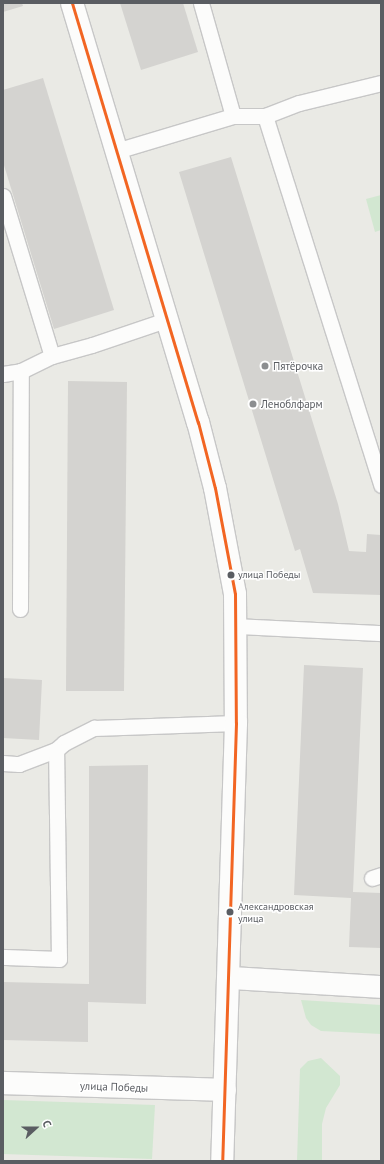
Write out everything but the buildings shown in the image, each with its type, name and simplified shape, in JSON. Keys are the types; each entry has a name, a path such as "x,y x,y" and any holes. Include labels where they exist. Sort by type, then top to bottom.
{"main road":[{"path":"72,3 215,488 235,594 236,723 230,978 222,1161"},
{"path":"230,978 381,987"},
{"name":"улица Победы","path":"3,1084 225,1090"}],"lane":[{"path":"201,3 233,116"},
{"path":"116,152 233,116 265,116 299,103 381,83"},
{"path":"265,116 381,485"},
{"path":"3,196 52,356"},
{"path":"3,374 21,371 52,356 92,345 166,320"},
{"path":"20,609 21,371"},
{"path":"236,626 381,633"},
{"path":"3,763 19,764 56,750 64,743 94,728 236,723"},
{"path":"3,956 59,959 56,750"}],"green space":[{"path":"381,195 381,230 375,232 366,199"},
{"path":"301,1000 381,1005 381,1034 321,1031 311,1025 306,1018"},
{"path":"321,1058 340,1076 340,1085 326,1108 322,1124 322,1161 297,1161 300,1069 308,1061"},
{"path":"3,1100 155,1105 152,1159 3,1154"}],"transit line":[{"path":"72,3 198,422 215,488 235,594 236,723 222,1161"}],"place":[{"name":"Пятёрочка","path":"265,366"},
{"name":"Леноблфарм","path":"253,404"},
{"name":"улица Победы","path":"231,575"},
{"name":"Александровская улица","path":"230,912"}]}
